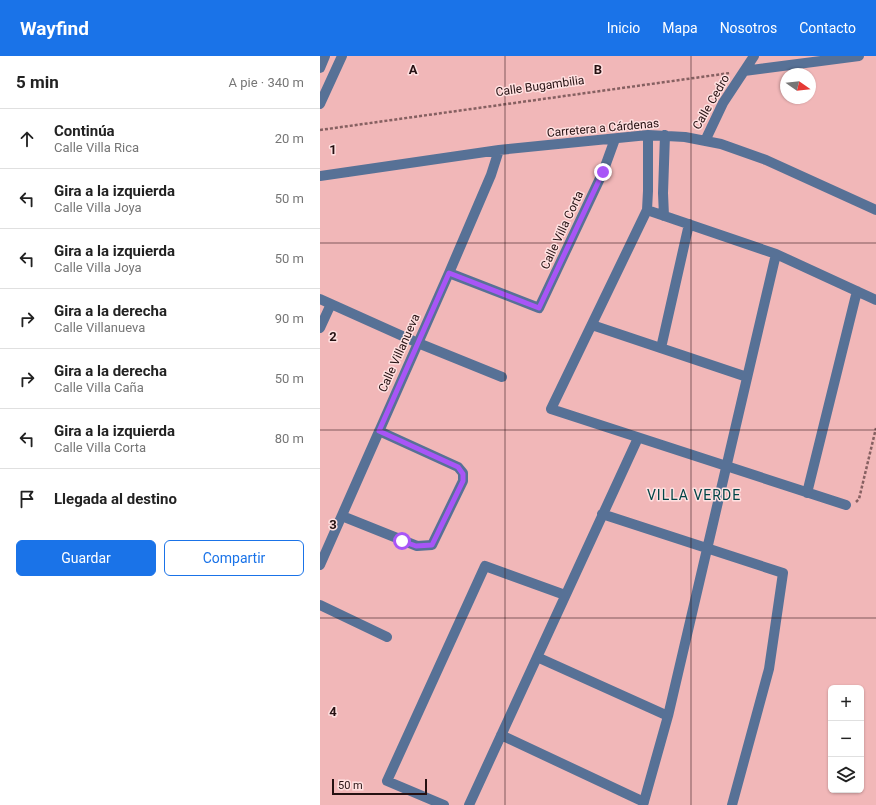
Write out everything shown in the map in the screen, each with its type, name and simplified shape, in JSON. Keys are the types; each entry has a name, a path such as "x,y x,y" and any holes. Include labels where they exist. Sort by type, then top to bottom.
{"street":[{"path":"320,68 325,56"},
{"path":"320,104 342,56"},
{"name":"Calle Cedro","path":"704,141 723,103 754,56"},
{"path":"744,71 859,56"},
{"path":"648,135 648,191 646,210 551,409 846,505"},
{"name":"Carretera a Cárdenas","path":"320,176 499,150 648,135 666,135 721,144 766,160 876,210"},
{"path":"664,216 663,194 666,135"},
{"name":"Calle Villa Corta","path":"449,273 539,308 603,172 615,139"},
{"name":"Calle Villanueva","path":"320,565 449,273 491,175 499,150"},
{"path":"646,210 776,254 876,300"},
{"path":"661,348 689,224"},
{"path":"501,736 643,803 668,716 776,254"},
{"path":"807,493 857,291"},
{"path":"320,299 418,343 502,377"},
{"path":"320,328 331,304"},
{"path":"592,325 747,377"},
{"path":"342,516 416,546 432,545 463,481 463,474 458,467 379,431"},
{"path":"469,805 638,438"},
{"path":"602,514 783,573 769,669 732,805"},
{"path":"444,805 387,781 485,566 566,595"},
{"path":"320,605 387,637"},
{"path":"537,657 668,716"}],"path":[{"name":"Calle Bugambilia","path":"320,130 744,71"},
{"path":"846,505 852,504 859,499 876,428"}],"district":[{"name":"VILLA VERDE","path":"694,495"}],"route":[{"path":"402,541 416,546 432,545 463,481 463,474 458,467 379,431 449,273 539,308 603,172"}]}
